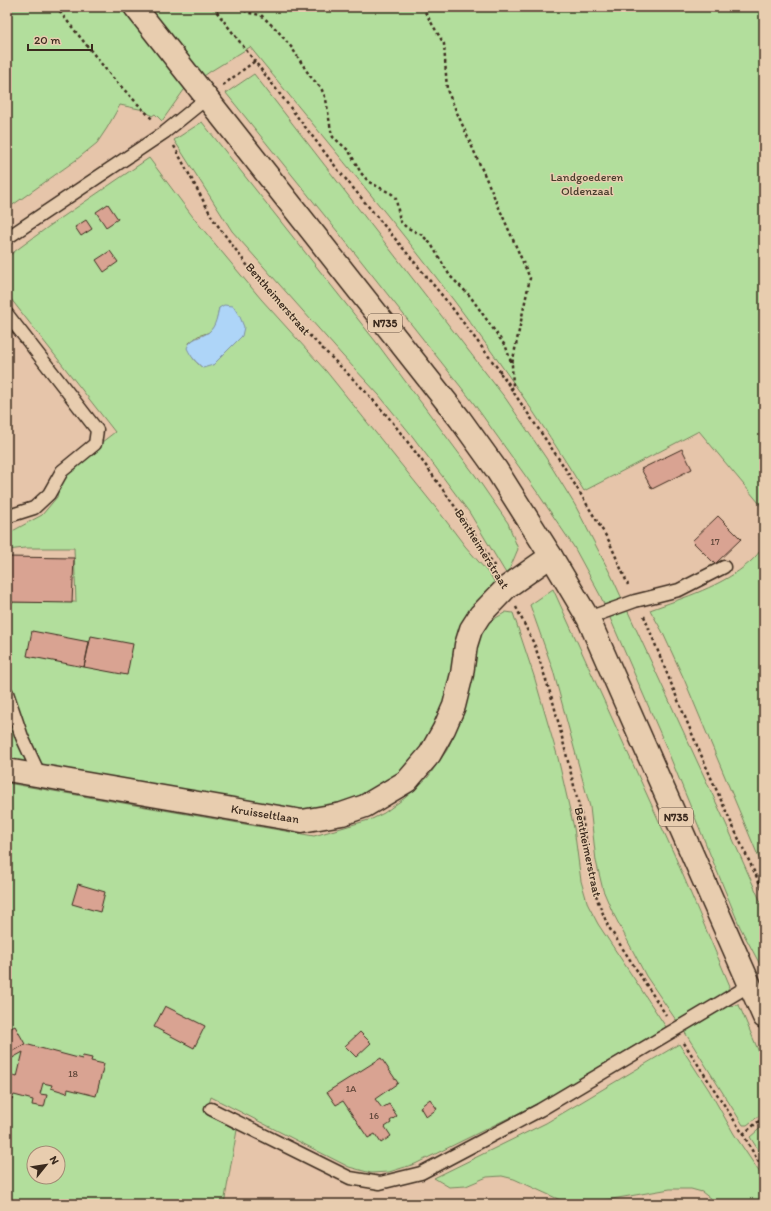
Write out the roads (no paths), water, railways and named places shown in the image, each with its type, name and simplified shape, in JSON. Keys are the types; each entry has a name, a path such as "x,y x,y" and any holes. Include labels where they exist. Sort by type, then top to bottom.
{"main road":[{"name":"N735","path":"135,7 460,419 496,469 551,556 588,618 764,1017"},
{"name":"Kruisseltlaan","path":"7,770 302,821 342,814 364,806 407,780 430,754 444,729 454,706 462,674 466,645 480,614 507,587 551,556"}],"lane":[{"path":"7,238 165,132 207,98"},
{"path":"7,314 97,430 95,444 62,471 49,494 34,508 9,516 7,515"},
{"path":"588,618 635,601 679,590 724,567"},
{"path":"7,693 22,737 40,776"},
{"path":"211,1109 350,1178 380,1183 421,1173 540,1110 750,985"}],"water":[{"path":"224,305 233,306 240,317 244,327 242,336 213,365 203,368 190,354 187,348 191,342 211,330 216,321 219,308"}],"park label":[{"name":"Landgoederen Oldenzaal","path":"587,184"}]}
